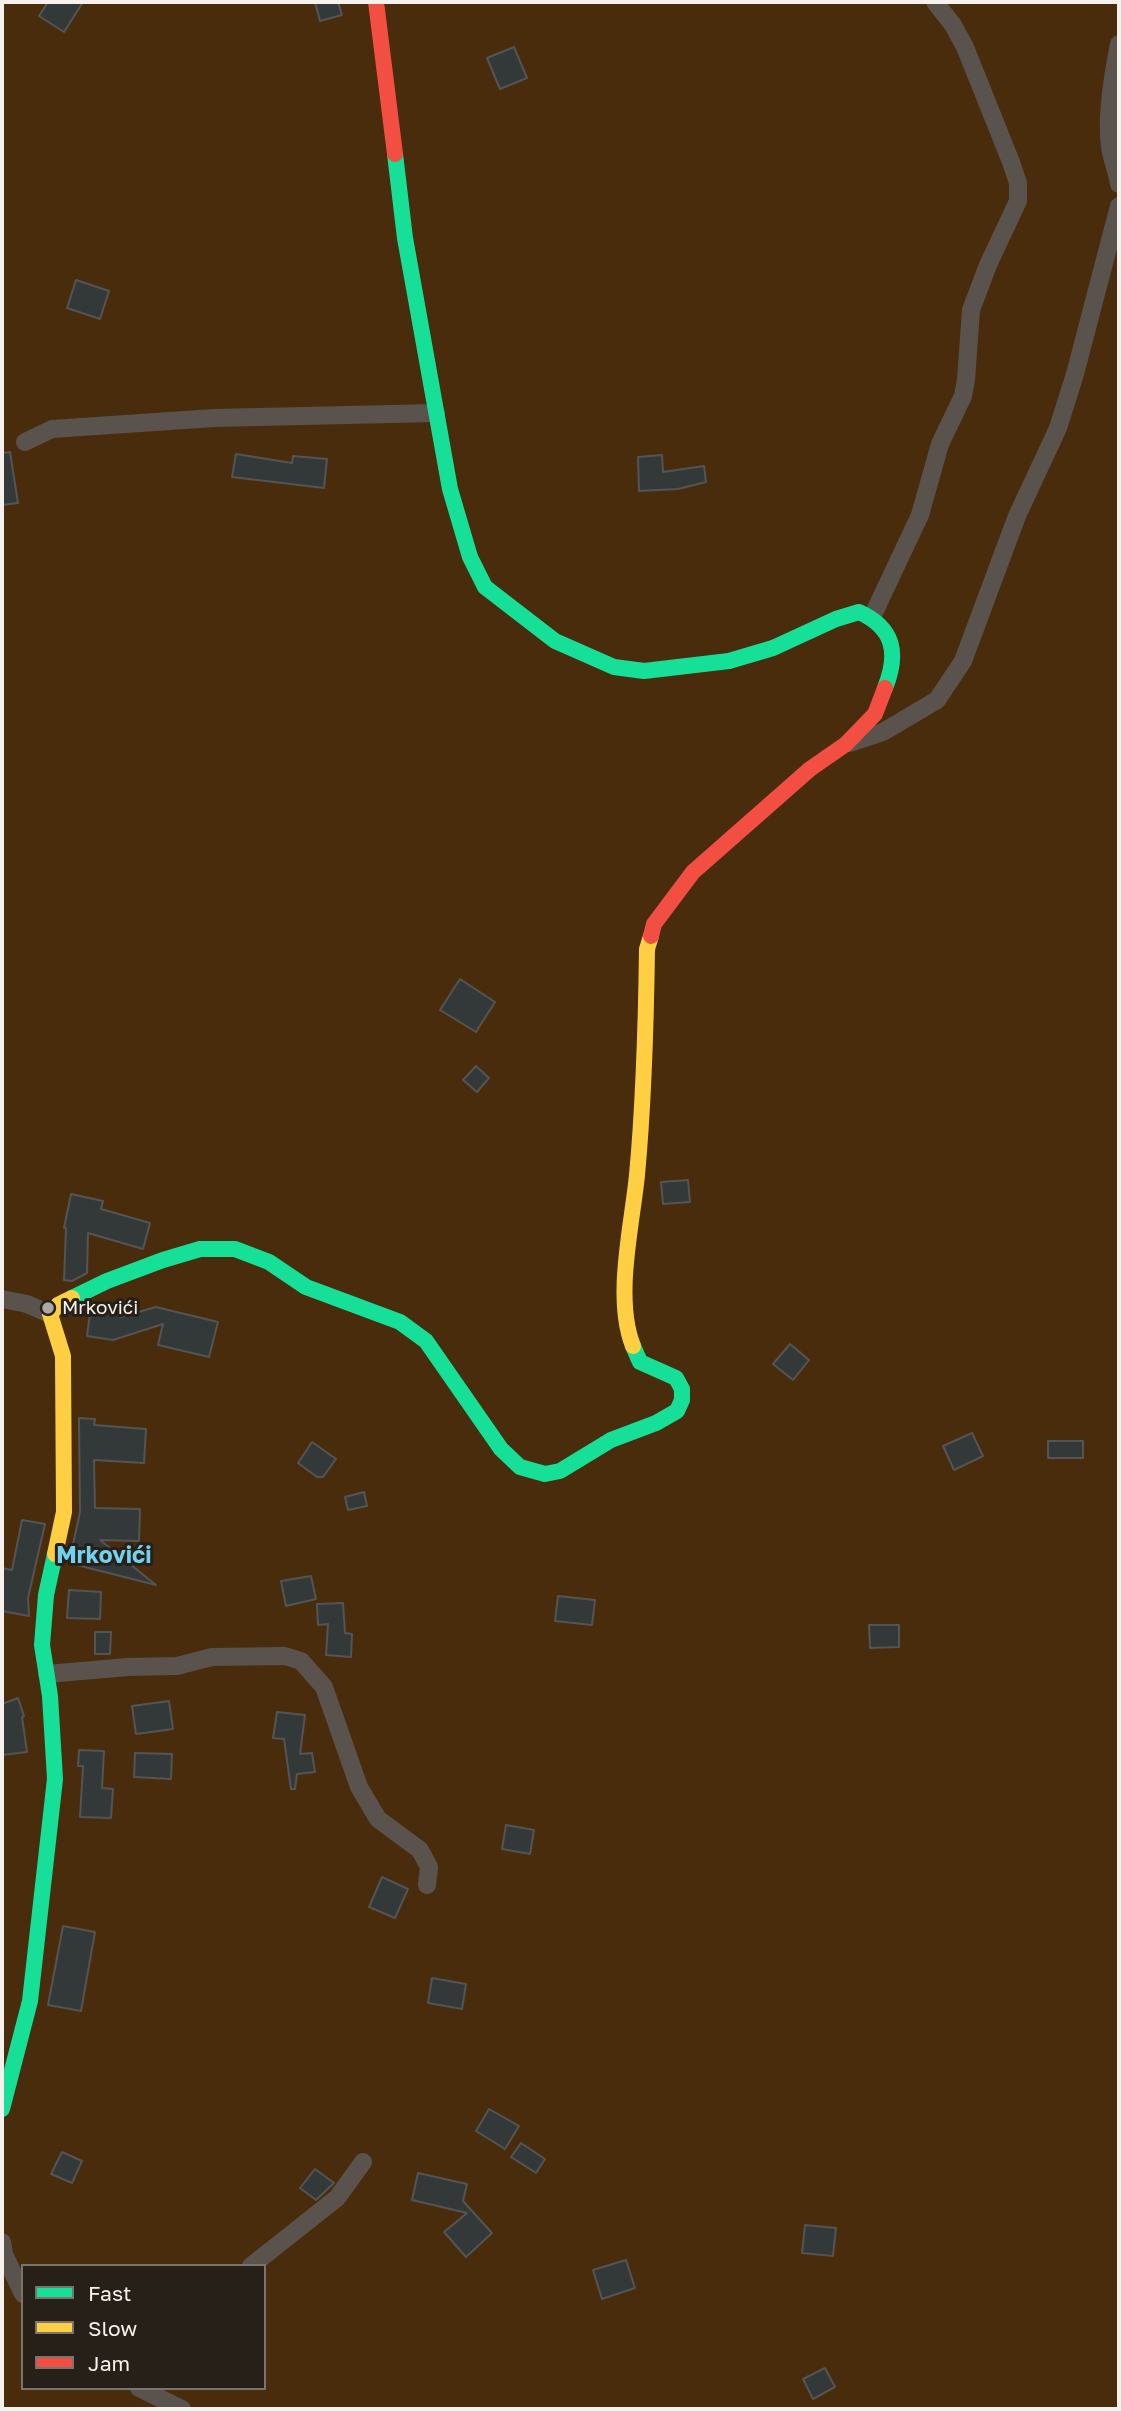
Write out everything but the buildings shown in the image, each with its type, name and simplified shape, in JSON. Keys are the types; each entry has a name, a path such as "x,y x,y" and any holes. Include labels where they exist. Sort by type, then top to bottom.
{"street":[{"path":"50,1314 58,1305 107,1281 163,1259 200,1249 235,1248 269,1262 306,1287 400,1322 426,1341 500,1449 520,1467 532,1472 545,1474 560,1471 611,1440 656,1423 677,1411 682,1400 682,1389 676,1378 640,1362 625,1316 624,1293 637,1174 645,1050 647,949 654,924 693,872 810,769 846,744 875,714 889,678 893,656 888,635 877,620 859,612 773,648 729,661 644,671 614,667 555,641 485,587 470,557 450,489 405,238 376,2"},
{"path":"872,617 920,515 940,444 962,396 966,380 971,310 988,265 1018,201 1018,183 1011,162 965,47 936,2"},
{"path":"1119,44 1114,66 1110,123 1110,148 1119,184"},
{"path":"846,744 883,732 937,700 962,661 1017,516 1058,428 1119,206"},
{"path":"25,442 52,429 214,418 436,413"},
{"path":"2,1300 27,1304 50,1314 60,1341 64,1512 46,1595 42,1645 50,1696 55,1779 30,2001 2,2109"},
{"path":"47,1674 177,1666 212,1657 285,1656 301,1661 324,1687 359,1787 378,1819 420,1850 429,1867 427,1885"},
{"path":"254,2264 337,2198 363,2162"},
{"path":"2,2242 4,2253 21,2290"},
{"path":"143,2390 182,2409"}],"shaded area":[{"path":"2,2 1119,2 1119,2409 2,2409"}],"traffic: fast":[{"path":"395,154 405,238 450,489 470,557 485,587 555,641 614,667 644,671 729,661 773,648 836,619 859,612 880,626 890,643 892,664 885,688"},
{"path":"72,1298 107,1281 163,1260 200,1249 235,1249 269,1262 306,1287 400,1322 426,1341 501,1449 520,1467 545,1474 560,1471 611,1440 656,1423 677,1411 682,1400 682,1389 676,1378 640,1362 633,1346"},
{"path":"2,2109 30,2001 55,1779 50,1696 42,1645 46,1595 55,1554"}],"traffic: slow":[{"path":"633,1346 625,1306 625,1284 637,1175 647,949 651,936"},
{"path":"55,1554 64,1512 63,1356 50,1314 58,1305 72,1298"}],"traffic: jam":[{"path":"376,2 395,154"},
{"path":"651,936 654,924 693,872 810,769 846,744 875,714 885,688"}],"place":[{"name":"Mrkovići","path":"48,1308"}],"district":[{"name":"Mrkovići","path":"104,1556"}]}
